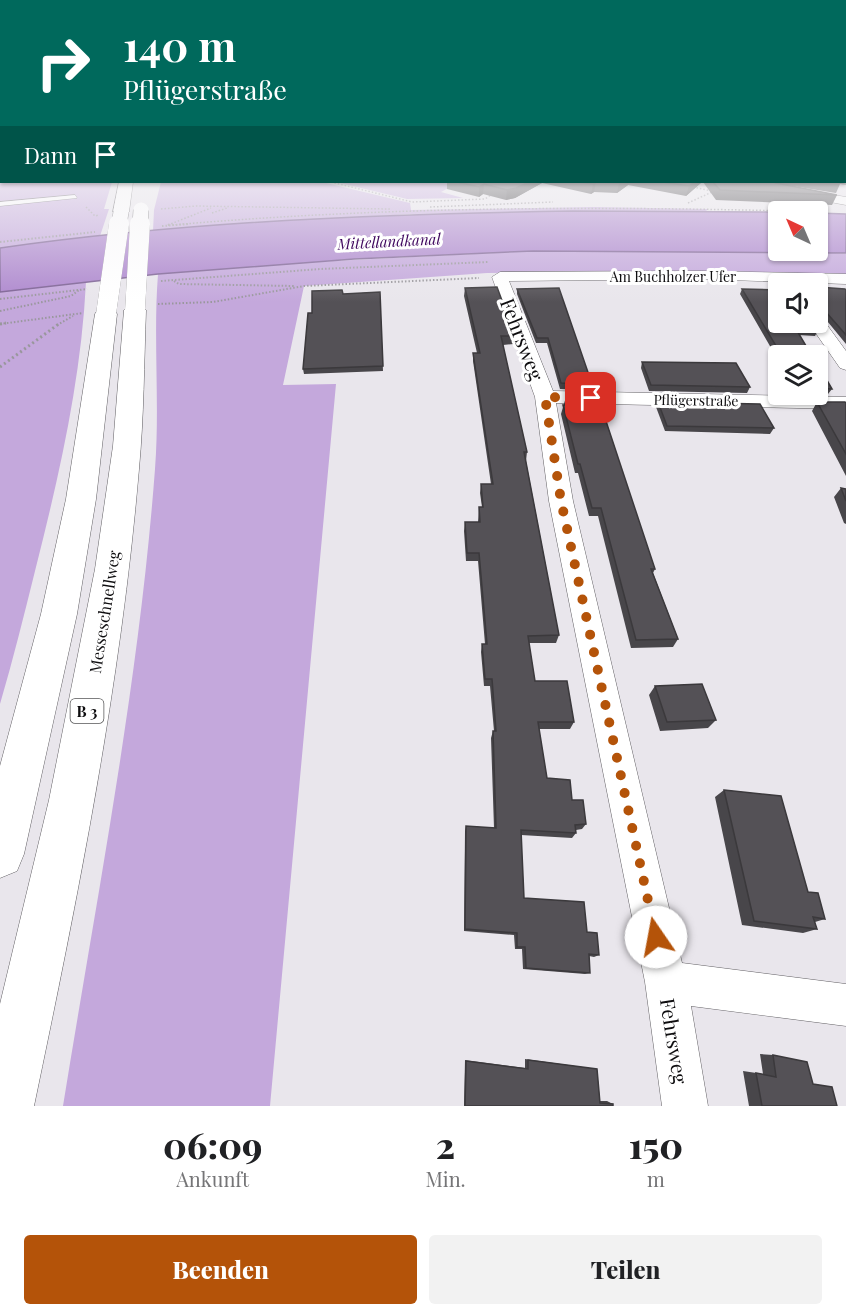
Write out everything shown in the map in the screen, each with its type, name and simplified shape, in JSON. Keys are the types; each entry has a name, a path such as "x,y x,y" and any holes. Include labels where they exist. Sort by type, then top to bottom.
{"highway":[{"name":"Messeschnellweg","path":"4,1106 77,769 107,601 123,489 119,311 123,199"},
{"name":"Messeschnellweg","path":"0,854 56,625 119,311 147,204"}],"street":[{"name":"Am Buchholzer Ufer","path":"500,277 691,275 768,279"},
{"name":"Fehrsweg","path":"500,277 545,397 561,501 666,982 685,1106"},
{"name":"Am Buchholzer Ufer","path":"828,279 846,279"},
{"path":"824,333 846,364"},
{"name":"Pflügerstraße","path":"545,397 846,403"},
{"path":"666,982 846,1005"}],"lane":[{"path":"0,204 50,199"}],"path":[{"path":"398,199 412,202 485,199 488,203"},
{"path":"697,199 688,203 702,208"},
{"path":"160,226 488,203 553,202"},
{"path":"147,204 211,208 408,210 603,206 768,210"},
{"path":"212,213 228,207"},
{"path":"168,225 211,208"},
{"path":"0,242 98,232"},
{"path":"478,262 480,267 483,267"},
{"path":"172,280 179,284 304,286 500,277"},
{"path":"0,324 213,302 304,286"},
{"path":"0,299 80,290 71,296 0,311"},
{"path":"0,367 51,327 119,311"}],"shaded area":[{"path":"0,199 107,199 104,209 109,209 100,236 0,248"},
{"path":"157,199 392,199 410,203 411,210 594,207 708,209 706,211 411,214 153,231"},
{"path":"533,251 768,252 768,261 828,261 828,253 846,254 846,277 828,277 828,273 768,273 768,275 614,272 487,273 304,286 283,385 336,384 270,1106 63,1106 116,789 139,629 155,469 158,274 272,264"},
{"path":"86,282 79,356 68,428 27,604 0,704 0,292"}],"water":[{"name":"Mittellandkanal","path":"573,211 768,212 768,253 533,251 354,259 158,274 0,292 0,248 214,225 429,214"},
{"path":"828,213 846,214 846,253 828,253"}],"building":[{"path":"497,287 515,336 501,336 527,452 524,452 559,635 528,636 535,681 567,681 574,722 538,722 547,778 570,780 572,800 583,800 586,824 575,825 576,833 521,830 524,898 584,902 587,932 597,933 599,955 589,954 590,973 526,968 525,947 517,947 517,933 465,929 466,826 496,828 493,731 496,731 492,679 485,679 482,644 487,644 479,553 467,553 465,522 480,522 479,507 483,507 481,484 493,484 473,353 480,353 465,288"},
{"path":"559,288 592,384 561,383 548,338 537,338 517,289"},
{"path":"828,288 846,290 846,335 828,314"},
{"path":"742,289 768,290 768,333"},
{"path":"342,290 343,294 380,292 383,366 303,369 308,313 312,313 312,291"},
{"path":"768,333 798,333 805,345 775,345"},
{"path":"642,362 736,363 750,387 651,385"},
{"path":"566,397 598,397 655,569 651,569 678,639 636,640 601,508 592,508 580,464 578,464 563,405 569,405"},
{"path":"658,402 760,404 774,428 667,426"},
{"path":"828,402 846,403 846,454 819,405 828,405"},
{"path":"841,488 846,489 846,501"},
{"path":"702,684 716,720 667,722 655,686"},
{"path":"724,790 781,796 808,892 818,893 825,919 813,917 817,929 754,921"},
{"path":"773,1055 807,1062 813,1084 832,1087 837,1106 762,1106 756,1073 776,1077"},
{"path":"528,1060 597,1069 600,1103 613,1104 613,1106 465,1106 466,1061 528,1069"}],"route":[{"path":"591,398 545,397 561,501 656,937"}]}
